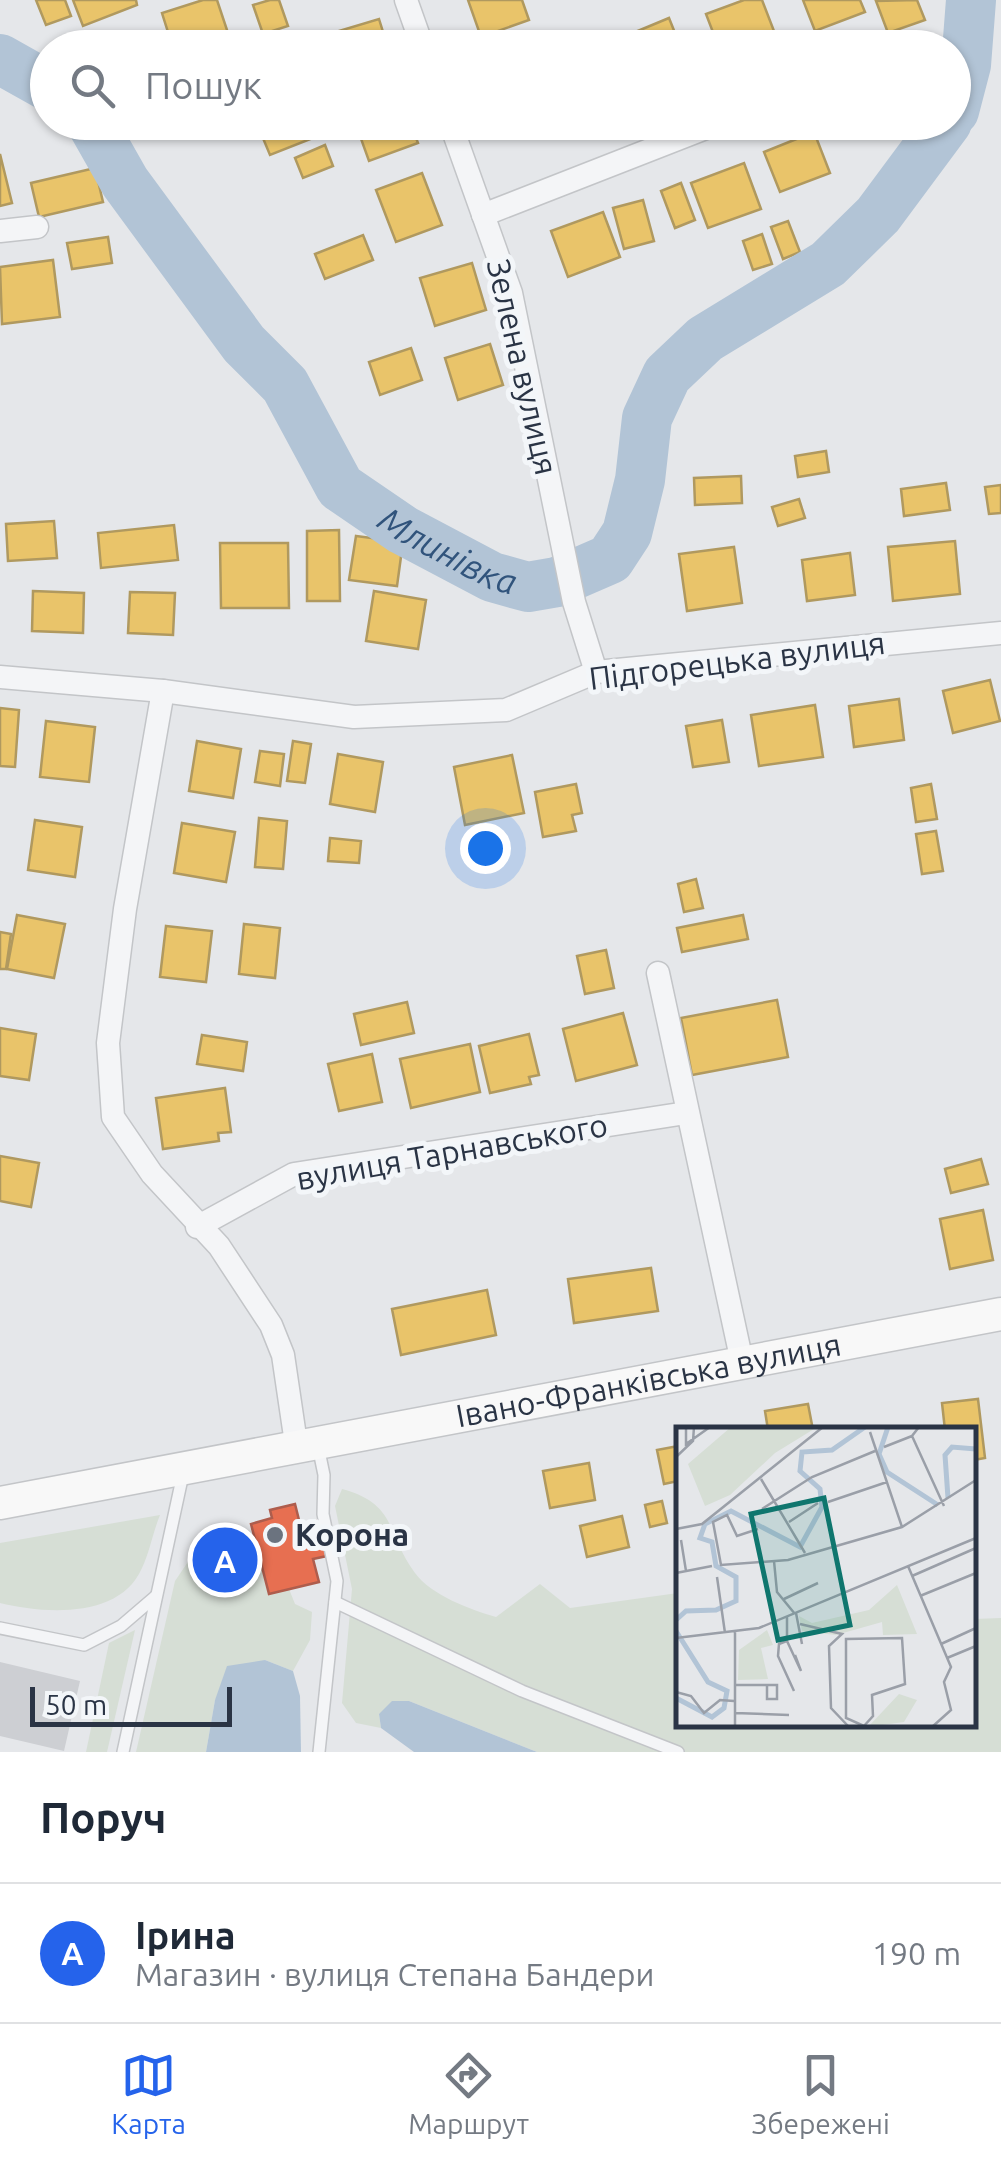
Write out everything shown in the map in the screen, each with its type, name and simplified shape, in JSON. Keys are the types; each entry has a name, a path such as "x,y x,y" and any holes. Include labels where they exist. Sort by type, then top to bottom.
{"main road":[{"name":"Івано-Франківська вулиця","path":"0,1504 1001,1314"}],"street":[{"path":"406,0 417,30"},
{"name":"Зелена вулиця","path":"456,140 510,293 574,602 596,672"},
{"path":"483,215 676,140"},
{"path":"0,230 38,227"},
{"name":"Підгорецька вулиця","path":"0,678 163,691 354,717 430,714 506,710 596,672 1001,633"},
{"path":"163,691 124,910 108,1043 113,1117 152,1174 197,1227 219,1246 271,1324 307,1448"},
{"path":"658,973 742,1362"},
{"name":"вулиця Тарнавського","path":"197,1227 294,1174 686,1113"}],"lane":[{"path":"307,1448 324,1475 323,1514 338,1581 320,1752"},
{"path":"122,1752 184,1470"},
{"path":"0,1628 84,1645 121,1626 156,1596"},
{"path":"335,1602 522,1691 678,1752"}],"shaded area":[{"path":"342,1489 373,1503 389,1522 406,1559 422,1581 452,1601 496,1617 540,1584 570,1608 676,1593 676,1727 976,1727 976,1619 1001,1618 1001,1752 537,1752 409,1701 379,1714 381,1728 356,1723 342,1703 352,1589 335,1506"},
{"path":"160,1515 142,1568 117,1597 80,1609 38,1609 0,1603 0,1543"},
{"path":"211,1528 228,1530 244,1552 261,1562 269,1594 289,1589 295,1604 312,1612 310,1640 293,1671 265,1660 215,1700 206,1752 136,1752 175,1581"},
{"path":"135,1630 107,1752 86,1752 109,1643"}],"water":[{"path":"265,1660 293,1671 300,1696 301,1752 206,1752 215,1700 227,1666"},
{"path":"392,1701 409,1701 537,1752 414,1752 381,1728 379,1714"}],"building: Житло":[{"path":"36,0 65,0 71,16 46,25"},
{"path":"73,0 136,0 137,5 83,26"},
{"path":"203,0 217,0 227,30 167,30 162,13"},
{"path":"279,0 288,26 262,30 253,5"},
{"path":"468,0 522,0 529,20 501,30 479,30"},
{"path":"744,0 762,0 774,30 712,30 706,14"},
{"path":"803,0 860,0 865,12 815,30"},
{"path":"917,0 925,20 887,30 876,1"},
{"path":"669,18 674,30 640,30"},
{"path":"379,19 382,30 342,30"},
{"path":"264,140 308,140 270,155"},
{"path":"361,140 417,140 418,143 369,161"},
{"path":"794,140 817,140 830,173 780,192 764,152"},
{"path":"325,145 333,166 303,178 295,158"},
{"path":"0,154 12,203 0,206"},
{"path":"744,163 761,209 708,228 691,183"},
{"path":"95,168 103,202 39,217 31,183"},
{"path":"422,173 442,225 396,242 376,190"},
{"path":"681,183 695,220 675,228 661,191"},
{"path":"643,200 654,241 624,249 613,208"},
{"path":"603,212 620,257 568,277 551,231"},
{"path":"788,221 800,252 783,259 771,227"},
{"path":"762,234 772,264 753,270 743,241"},
{"path":"363,235 373,260 325,279 315,254"},
{"path":"108,237 112,263 72,269 67,243"},
{"path":"53,260 60,317 2,324 0,267"},
{"path":"472,263 486,310 435,326 420,278"},
{"path":"490,344 503,385 458,400 445,358"},
{"path":"411,348 422,380 380,395 369,362"},
{"path":"826,451 829,472 798,477 795,456"},
{"path":"741,476 742,503 695,505 694,478"},
{"path":"946,483 950,510 904,516 901,489"},
{"path":"1001,485 1001,513 989,514 985,487"},
{"path":"799,499 805,518 778,526 772,507"},
{"path":"54,521 57,558 8,561 6,524"},
{"path":"174,525 178,560 101,568 98,533"},
{"path":"339,530 340,601 307,601 307,531"},
{"path":"356,536 403,542 397,586 349,580"},
{"path":"955,541 960,594 893,601 888,547"},
{"path":"220,543 288,543 289,608 221,608"},
{"path":"734,547 742,603 687,611 679,554"},
{"path":"850,553 855,595 807,601 802,560"},
{"path":"33,591 84,593 83,633 32,631"},
{"path":"374,591 426,600 418,649 366,641"},
{"path":"130,592 175,593 173,635 128,633"},
{"path":"990,680 1000,721 953,733 943,691"},
{"path":"899,699 904,740 854,747 849,706"},
{"path":"815,705 823,757 759,766 751,715"},
{"path":"0,708 19,710 15,767 0,766"},
{"path":"722,720 729,762 693,767 686,726"},
{"path":"46,721 95,727 89,782 40,777"},
{"path":"197,741 241,749 233,798 189,791"},
{"path":"293,741 311,744 305,783 287,781"},
{"path":"260,751 284,754 280,786 255,782"},
{"path":"338,754 383,762 375,812 330,804"},
{"path":"512,755 524,813 465,825 454,767"},
{"path":"576,784 582,813 572,815 576,831 543,837 535,792"},
{"path":"931,784 937,819 916,822 911,788"},
{"path":"259,818 287,821 283,869 255,867"},
{"path":"35,820 82,827 75,877 28,870"},
{"path":"182,823 235,832 226,882 174,873"},
{"path":"936,831 943,871 922,874 916,834"},
{"path":"330,838 361,841 359,863 328,861"},
{"path":"696,879 703,908 684,912 678,884"},
{"path":"17,915 65,924 54,978 7,969"},
{"path":"743,915 748,939 682,952 677,928"},
{"path":"244,924 280,928 275,978 239,974"},
{"path":"166,926 212,931 206,982 160,977"},
{"path":"0,932 11,934 6,969 0,969"},
{"path":"606,950 614,988 585,994 577,956"},
{"path":"777,1000 788,1057 692,1075 681,1018"},
{"path":"407,1002 414,1033 361,1045 354,1014"},
{"path":"623,1013 637,1065 576,1081 563,1029"},
{"path":"0,1028 36,1034 29,1080 0,1076"},
{"path":"529,1034 539,1075 529,1077 531,1084 490,1093 479,1046"},
{"path":"202,1035 247,1042 243,1071 197,1064"},
{"path":"470,1044 480,1092 411,1108 400,1059"},
{"path":"372,1054 382,1102 339,1111 328,1064"},
{"path":"225,1088 231,1132 218,1133 219,1141 163,1149 156,1098"},
{"path":"0,1156 39,1163 31,1207 0,1201"},
{"path":"981,1159 988,1184 951,1193 945,1169"},
{"path":"983,1210 993,1260 950,1269 940,1219"},
{"path":"651,1268 658,1311 574,1323 568,1279"},
{"path":"487,1290 496,1335 401,1355 392,1309"},
{"path":"978,1399 985,1458 976,1460 976,1427 945,1427 942,1403"},
{"path":"808,1404 812,1427 768,1427 765,1411"},
{"path":"676,1446 676,1481 664,1484 657,1450"},
{"path":"589,1463 595,1500 550,1508 543,1471"},
{"path":"662,1501 667,1523 650,1527 645,1505"},
{"path":"622,1516 629,1547 587,1557 580,1526"}],"building: Торгівля":[{"path":"295,1504 300,1524 318,1520 327,1556 313,1559 319,1582 269,1594 251,1524 272,1518 270,1510"}],"building: Інше":[{"path":"0,1662 80,1681 64,1751 0,1736"}],"waterway":[{"name":"Млинівка","path":"969,30 971,0"},
{"name":"Млинівка","path":"0,59 30,76"},
{"name":"Млинівка","path":"101,140 125,182 244,344 285,385 340,487 403,530 492,577 528,587 557,582 610,559 627,533 640,480 647,418 667,375 705,339 828,264 878,215 934,140"}],"place":[{"name":"Корона","path":"275,1535"},
{"name":"Ірина","path":"225,1560"}]}
